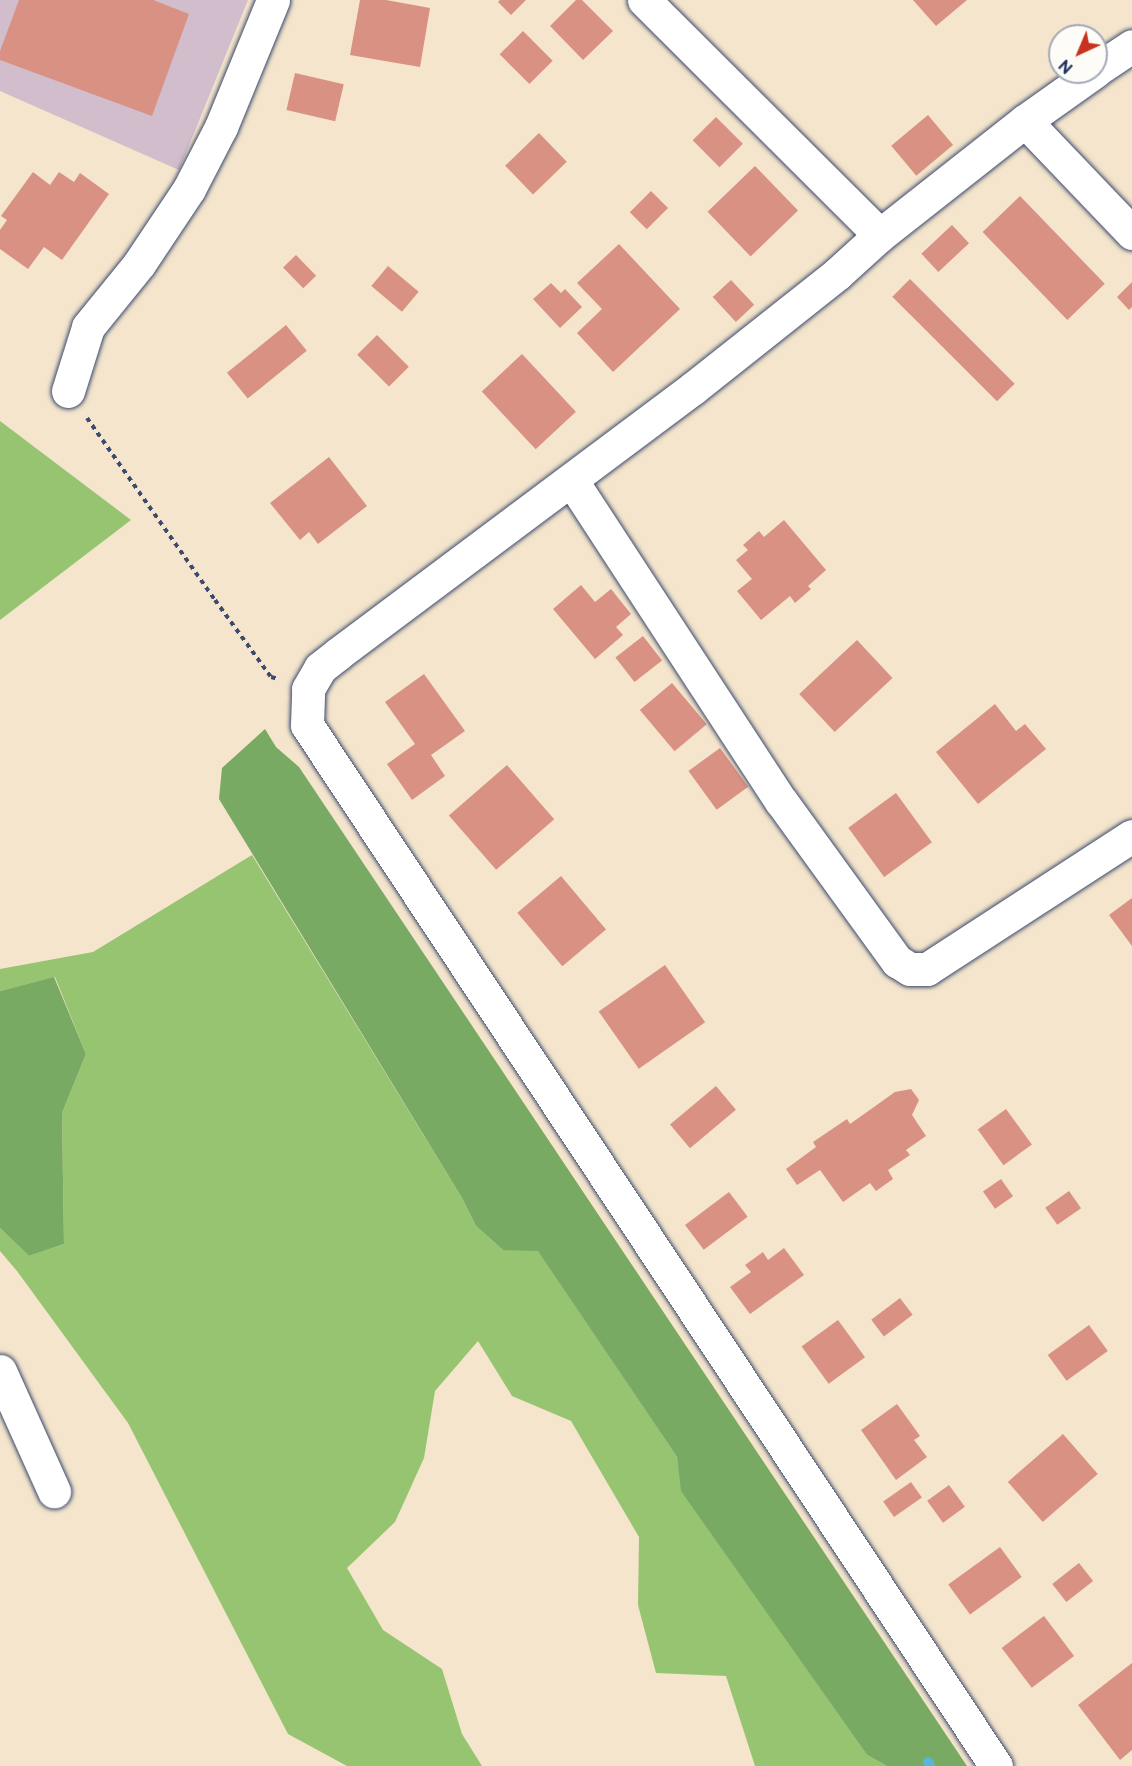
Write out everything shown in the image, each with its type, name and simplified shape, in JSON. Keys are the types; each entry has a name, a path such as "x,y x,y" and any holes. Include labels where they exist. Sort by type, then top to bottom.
{"street":[{"path":"68,392 88,327 139,264 189,189 221,127 273,0"},
{"path":"644,0 880,235"},
{"path":"1108,62 1132,46"},
{"path":"996,1766 307,725 308,689 320,669 339,653 572,481 837,274 880,235 1025,121 1077,84"},
{"path":"1025,121 1132,233"},
{"path":"572,481 781,801 897,961 910,969 927,969 1132,836"},
{"path":"0,1371 54,1491"}],"path":[{"path":"68,392 272,677 308,689"}],"shaded area":[{"path":"0,0 248,0 179,170 0,91"}],"green space":[{"path":"0,421 131,520 0,620"},
{"path":"265,729 276,747 299,767 967,1766 887,1766 867,1755 681,1491 677,1457 538,1251 503,1250 476,1226 462,1198 219,799 222,768"},
{"path":"252,855 462,1198 476,1226 503,1250 538,1250 677,1457 682,1491 867,1755 887,1766 755,1766 726,1676 656,1673 638,1605 639,1537 571,1421 512,1396 478,1341 435,1391 424,1458 395,1522 347,1568 383,1630 442,1669 462,1734 482,1766 347,1766 288,1734 128,1423 0,1251 0,1228 29,1256 64,1244 62,1113 86,1054 55,977 0,991 0,969 93,952"},
{"path":"54,977 86,1054 62,1113 64,1244 29,1256 0,1228 0,991"}],"building":[{"path":"19,0 153,0 189,14 152,116 0,60 0,51"},
{"path":"360,0 386,0 430,8 420,67 350,55"},
{"path":"500,0 526,0 511,15 498,2"},
{"path":"576,0 582,0 613,31 583,60 550,26"},
{"path":"913,0 967,0 936,26"},
{"path":"523,31 553,61 529,84 500,54"},
{"path":"295,73 344,84 335,121 286,110"},
{"path":"928,115 953,145 916,176 891,146"},
{"path":"716,117 743,144 720,167 693,140"},
{"path":"539,133 567,162 533,194 505,166"},
{"path":"755,166 798,211 751,256 708,212"},
{"path":"33,172 50,185 59,172 74,182 80,173 109,194 62,260 44,247 28,269 0,249 0,230 7,220 1,216"},
{"path":"651,191 668,208 647,229 630,212"},
{"path":"1020,196 1105,284 1067,320 983,232"},
{"path":"952,225 969,243 938,272 921,254"},
{"path":"619,244 680,309 613,372 577,333 602,309 577,283"},
{"path":"296,255 316,276 303,288 283,268"},
{"path":"388,266 419,292 402,312 371,286"},
{"path":"910,279 1015,384 997,401 892,297"},
{"path":"731,280 754,305 736,322 713,297"},
{"path":"1132,282 1132,307 1129,310 1117,297"},
{"path":"551,283 561,293 565,289 582,307 560,328 533,299"},
{"path":"286,325 307,351 248,398 227,373"},
{"path":"377,335 409,367 389,387 357,355"},
{"path":"522,354 576,412 536,449 482,392"},
{"path":"329,457 367,506 318,544 309,532 300,540 270,503"},
{"path":"784,520 826,570 808,586 811,589 795,603 790,596 761,620 737,591 752,579 736,560 748,550 743,545 759,531 764,537"},
{"path":"581,585 595,602 611,589 631,614 616,627 623,635 595,659 553,609"},
{"path":"643,636 662,660 635,682 615,658"},
{"path":"857,640 892,678 835,732 799,694"},
{"path":"424,674 465,731 431,755 445,776 412,800 387,764 415,744 385,702"},
{"path":"672,683 707,724 675,751 640,710"},
{"path":"995,704 1016,731 1025,724 1046,749 978,804 936,752"},
{"path":"720,748 748,787 717,810 688,771"},
{"path":"507,765 554,819 496,870 449,816"},
{"path":"896,793 932,842 884,877 848,828"},
{"path":"561,876 606,930 562,966 517,913"},
{"path":"1132,898 1132,946 1109,915"},
{"path":"665,965 705,1022 639,1069 599,1011"},
{"path":"716,1086 736,1110 690,1148 670,1125"},
{"path":"911,1089 919,1100 912,1115 926,1136 906,1150 910,1155 888,1170 893,1179 876,1191 870,1183 843,1202 820,1170 797,1185 786,1169 816,1147 813,1142 847,1119 850,1124 895,1092"},
{"path":"1006,1109 1032,1145 1004,1165 978,1130"},
{"path":"1001,1179 1013,1196 995,1209 983,1192"},
{"path":"1069,1191 1081,1208 1057,1225 1045,1208"},
{"path":"729,1192 748,1217 704,1250 685,1225"},
{"path":"784,1248 804,1275 750,1314 730,1287 751,1272 745,1265 763,1252 768,1260"},
{"path":"900,1298 913,1315 884,1336 871,1320"},
{"path":"838,1320 865,1357 829,1384 802,1346"},
{"path":"1089,1325 1108,1351 1067,1381 1048,1355"},
{"path":"897,1404 920,1436 914,1440 927,1457 896,1480 861,1430"},
{"path":"1063,1434 1098,1474 1043,1522 1008,1482"},
{"path":"911,1482 922,1498 894,1517 883,1502"},
{"path":"949,1485 965,1507 943,1523 927,1501"},
{"path":"1000,1547 1022,1577 970,1615 948,1585"},
{"path":"1079,1563 1093,1581 1066,1602 1052,1584"},
{"path":"1044,1616 1074,1656 1032,1688 1002,1648"},
{"path":"1132,1663 1132,1750 1120,1760 1078,1705"}],"waterway":[{"path":"928,1762 930,1766"}]}
